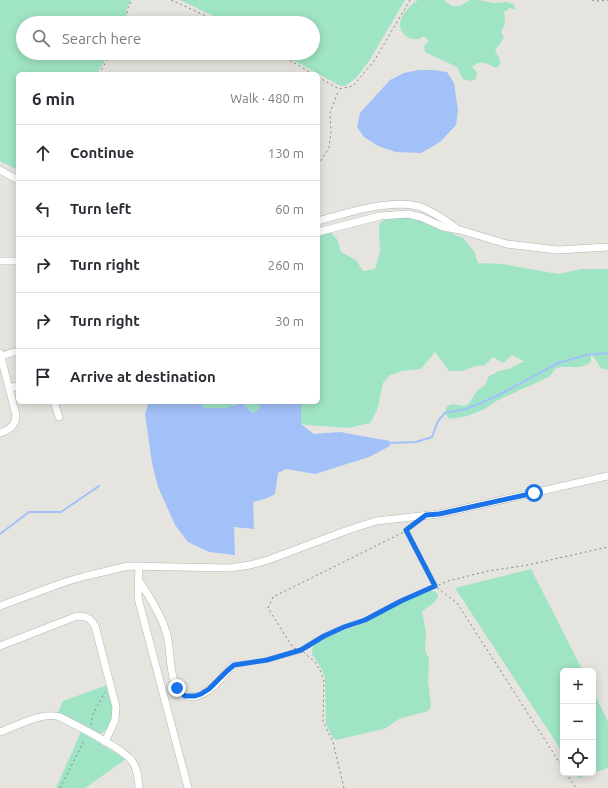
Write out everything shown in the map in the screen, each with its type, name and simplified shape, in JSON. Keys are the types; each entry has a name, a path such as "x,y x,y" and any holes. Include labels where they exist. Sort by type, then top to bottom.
{"street":[{"path":"0,170 16,179"},
{"path":"320,220 353,211 395,204 420,207 428,210 460,230"},
{"path":"320,231 380,216 408,214 421,217 443,227 460,230 507,244 558,250 608,247"},
{"path":"0,261 16,262"},
{"path":"0,433 12,428 16,420 16,414 0,355 16,351"},
{"path":"9,388 16,386"},
{"path":"55,404 58,417"},
{"path":"0,606 65,582 128,566 229,568 250,565 268,560 376,521 439,514 608,476"},
{"path":"139,566 138,598 188,788"},
{"path":"139,581 162,619 167,635 174,680 181,693 190,697 201,694 209,689 234,665"},
{"path":"0,646 77,616 90,619 95,626 116,707 115,720 105,742"},
{"path":"0,732 44,716 52,715 64,719 105,742 124,754 133,762 139,788"}],"path":[{"path":"128,16 127,10 132,0"},
{"path":"171,0 206,16"},
{"path":"320,78 339,90 353,86 374,61 410,0"},
{"path":"592,0 608,0"},
{"path":"100,72 107,60"},
{"path":"289,60 310,72"},
{"path":"320,162 329,148 331,132 330,112 339,90"},
{"path":"344,788 333,742 323,721 324,682 322,677 315,662 301,650 293,648 268,608 273,597 406,530 416,523"},
{"path":"406,530 435,586 457,603 560,763"},
{"path":"234,665 267,660 301,650 324,636 365,620 401,601 448,581 608,547"},
{"path":"568,776 576,788"}],"green space":[{"path":"0,0 131,0 126,10 127,16 16,16 16,60 105,60 98,72 16,72 16,169 0,161"},
{"path":"180,0 405,0 369,61 356,78 345,86 339,85 320,75 320,72 315,72 293,60 320,60 320,16 213,16"},
{"path":"418,0 445,0 453,6 460,6 470,0 493,3 507,2 513,4 516,10 510,8 504,12 505,22 501,32 504,38 495,50 501,62 497,68 484,63 479,63 472,67 477,72 476,79 470,81 463,79 457,67 425,52 424,46 429,41 424,36 420,39 411,39 405,35 400,26 401,19 407,10"},
{"path":"391,214 412,214 443,230 463,238 474,251 478,263 503,264 558,274 582,269 608,269 608,370 601,368 591,353 591,361 588,364 580,367 561,367 555,369 549,377 498,400 485,409 467,416 449,419 445,413 447,406 453,404 465,406 469,403 477,391 485,385 489,376 525,362 512,355 503,363 493,357 485,365 476,366 462,371 449,371 435,352 421,369 402,371 390,375 383,383 377,410 370,423 348,428 301,424 301,404 320,404 320,236 330,232 337,239 341,252 356,260 363,271 375,269 380,252 379,224"},
{"path":"202,404 239,404 226,408 205,408"},
{"path":"243,404 259,404 260,408 253,413"},
{"path":"531,569 581,668 560,668 560,748 455,588"},
{"path":"428,591 434,591 438,594 438,597 435,602 422,612 426,632 425,650 429,659 428,680 431,706 428,711 399,719 386,728 336,740 333,738 326,724 325,678 321,668 312,654 314,644 328,636 362,624 402,602"},
{"path":"107,685 112,701 112,715 109,725 103,732 99,734 94,733 58,713 63,701"},
{"path":"596,697 608,721 608,768 596,772"},
{"path":"81,732 126,759 85,788 56,788"}],"water":[{"path":"419,70 447,72 454,83 458,110 456,125 440,142 421,153 396,152 378,146 364,137 357,127 360,113 390,80 404,73"},
{"path":"148,404 202,404 205,408 226,408 243,404 253,413 260,408 259,404 301,404 301,424 314,434 340,432 390,441 390,446 369,457 315,474 286,469 278,473 275,494 265,499 253,502 254,529 234,527 235,555 209,552 188,542 175,525 158,487 152,463 145,414"}],"waterway":[{"path":"390,443 416,442 432,437 438,421 445,413 466,409 497,396 558,363 586,355 608,353"},
{"path":"0,534 29,512 61,512 99,486"}],"route":[{"path":"177,688 185,696 190,697 201,694 209,689 234,665 267,660 301,650 324,636 365,620 401,601 435,586 406,530 426,515 439,514 534,493"}]}
